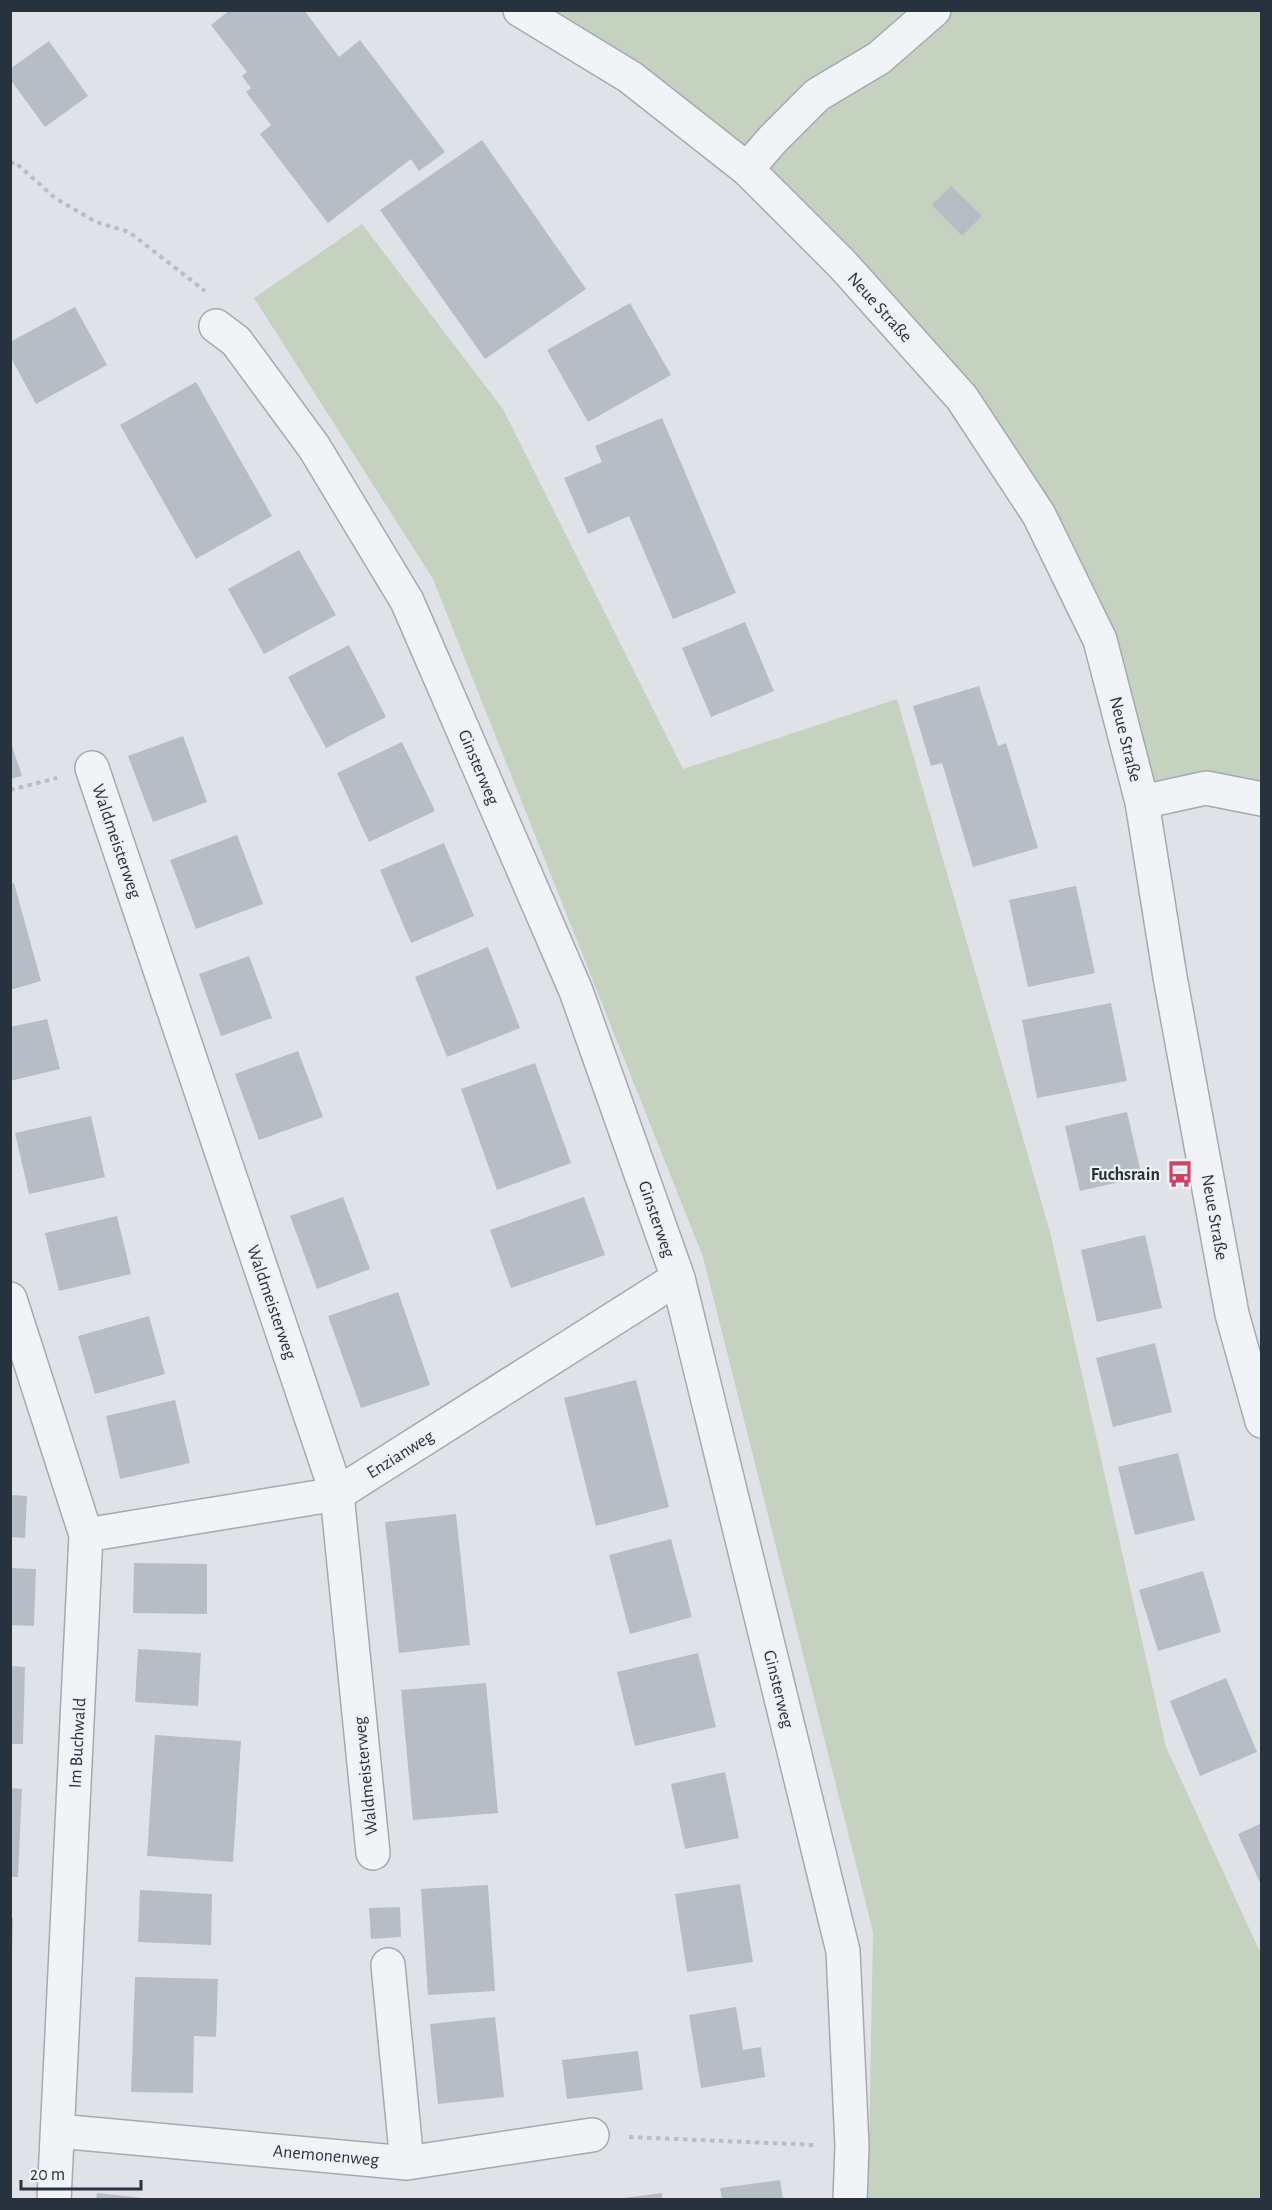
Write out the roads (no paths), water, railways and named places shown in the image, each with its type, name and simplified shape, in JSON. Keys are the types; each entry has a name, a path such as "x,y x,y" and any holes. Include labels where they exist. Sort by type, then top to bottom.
{"street":[{"name":"Neue Straße","path":"520,10 630,77 747,169 843,266 962,398 1039,515 1100,640 1142,802 1170,977 1232,1314 1262,1421"},
{"path":"747,169 817,95 879,58 934,10"},
{"name":"Ginsterweg","path":"216,326 236,341 314,447 407,601 576,991 678,1278 843,1951 852,2146 850,2199"},
{"name":"Waldmeisterweg","path":"92,768 337,1494 373,1853"},
{"path":"1142,802 1206,788 1262,799"},
{"name":"Enzianweg","path":"86,1535 337,1494 678,1278"},
{"name":"Im Buchwald","path":"10,1299 86,1535 54,2199"},
{"path":"388,1965 407,2163"},
{"name":"Anemonenweg","path":"58,2131 407,2163 592,2135"}],"place":[{"name":"Fuchsrain","path":"1180,1174"}]}
